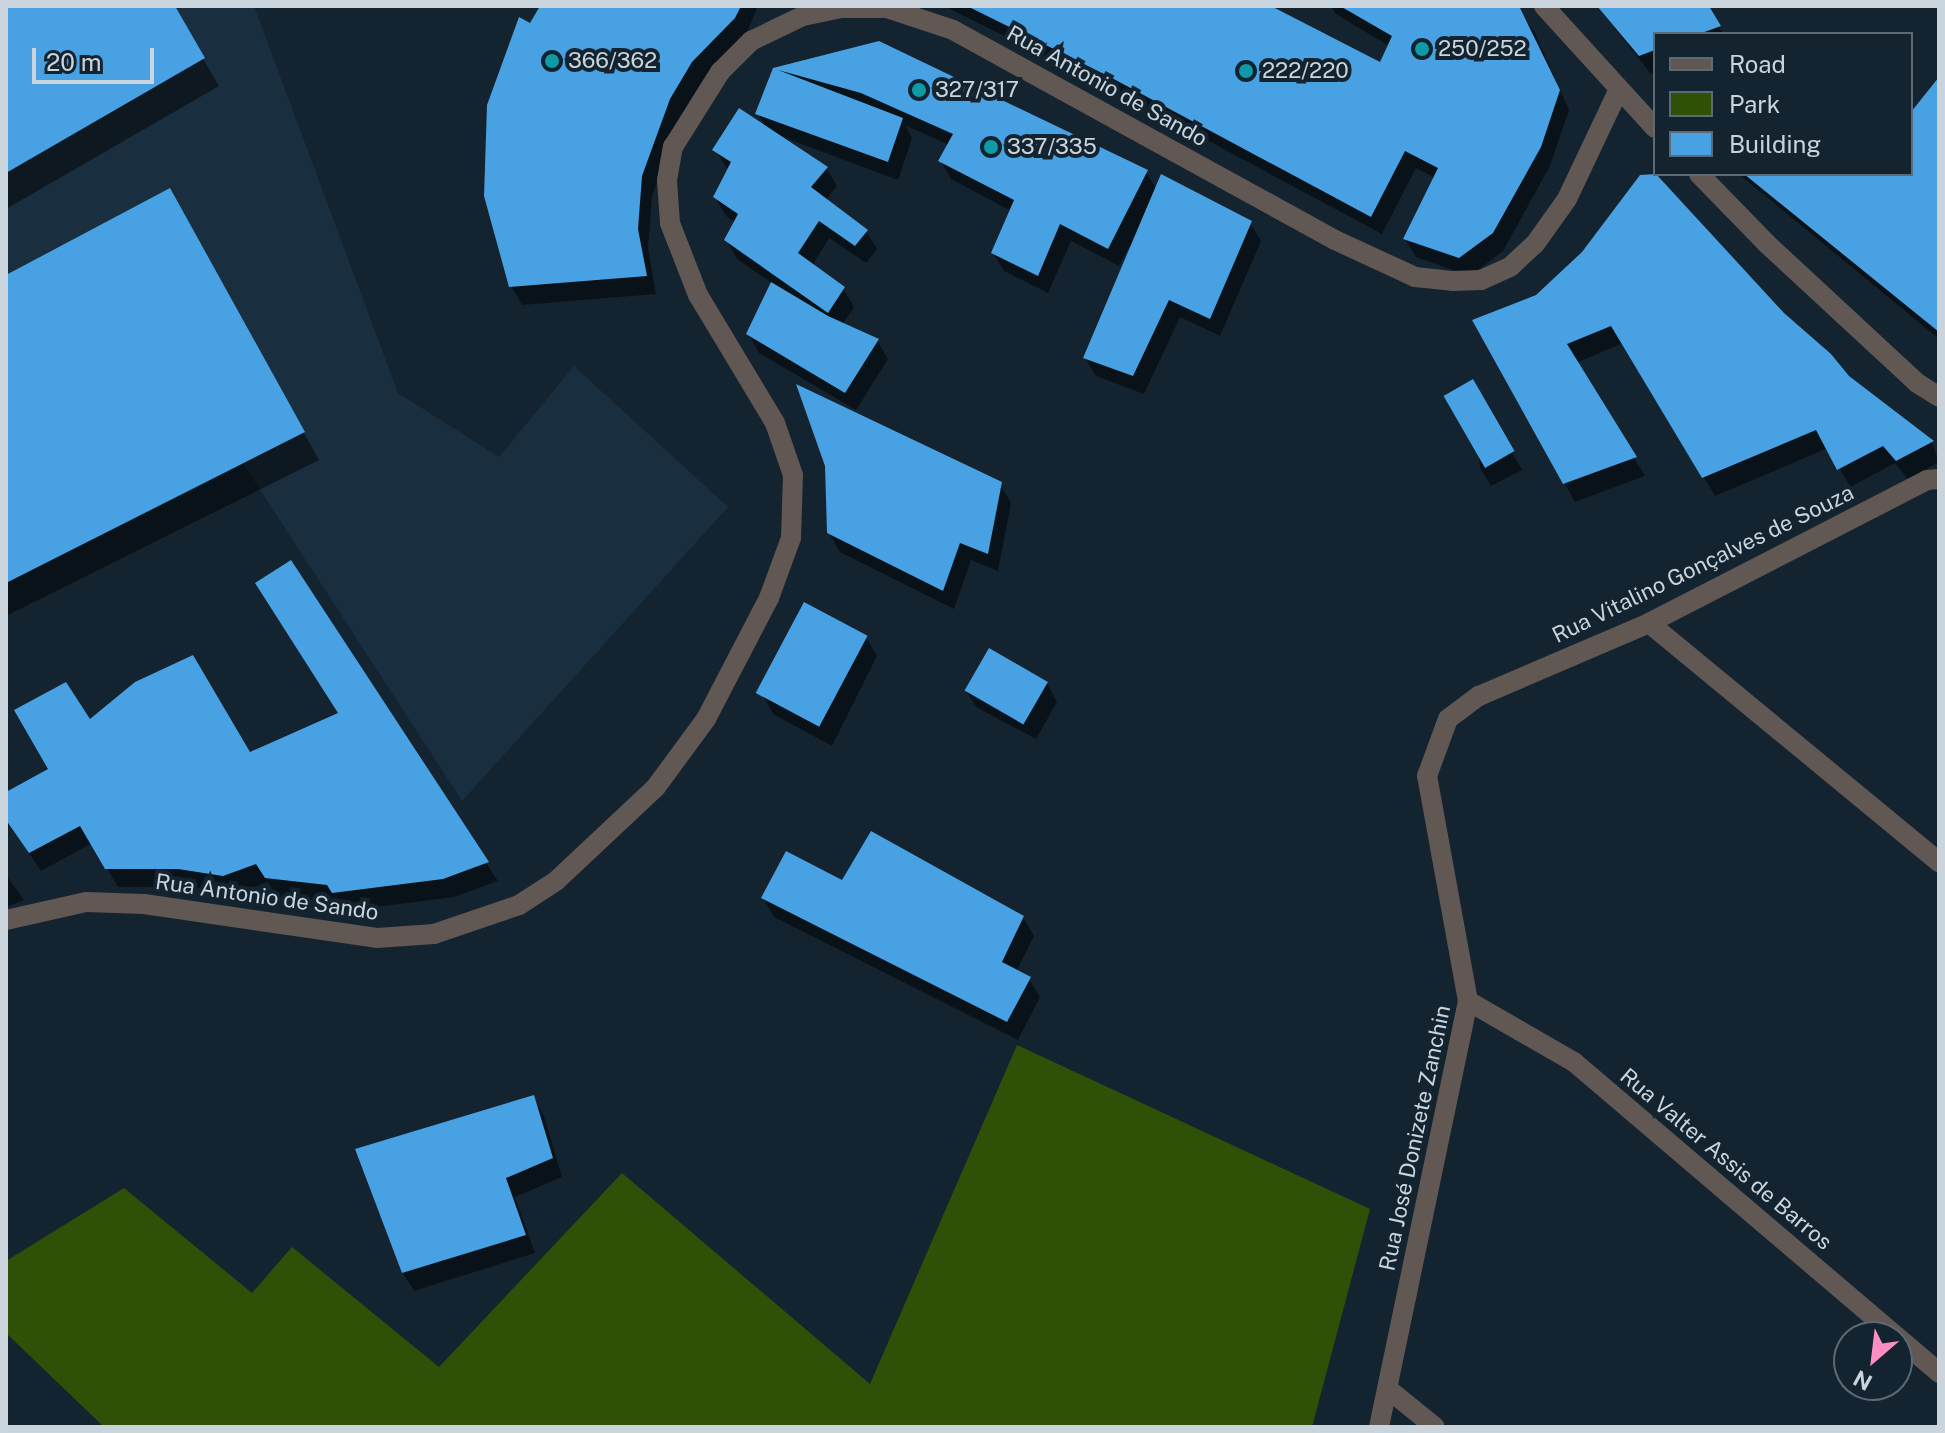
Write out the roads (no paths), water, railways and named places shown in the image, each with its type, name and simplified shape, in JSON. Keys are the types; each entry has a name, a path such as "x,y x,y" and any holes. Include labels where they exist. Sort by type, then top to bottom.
{"street":[{"path":"1544,6 1653,126"},
{"name":"Rua Antonio de Sando","path":"6,920 72,905 144,904 377,938 434,934 519,905 556,881 656,787 706,719 769,598 791,538 793,475 775,423 698,295 670,223 667,180 673,147 720,72 751,41 801,11 887,8 953,30 1335,240 1415,277 1452,281 1481,280 1510,267 1535,244 1567,199 1618,91"},
{"path":"1701,176 1766,243 1917,383 1939,397"},
{"name":"Rua Vitalino Gonçalves de Souza","path":"1448,719 1479,696 1649,623 1927,480 1939,479"},
{"path":"1649,623 1939,862"},
{"name":"Rua José Donizete Zanchin","path":"1379,1427 1468,1001 1427,776 1448,719"},
{"name":"Rua Valter Assis de Barros","path":"1468,1001 1574,1062 1939,1373"},
{"path":"1388,1389 1435,1427"}],"place":[{"name":"250/252","path":"1422,49"},
{"name":"366/362","path":"552,61"},
{"name":"222/220","path":"1246,71"},
{"name":"327/317","path":"919,90"},
{"name":"337/335","path":"991,147"}]}
